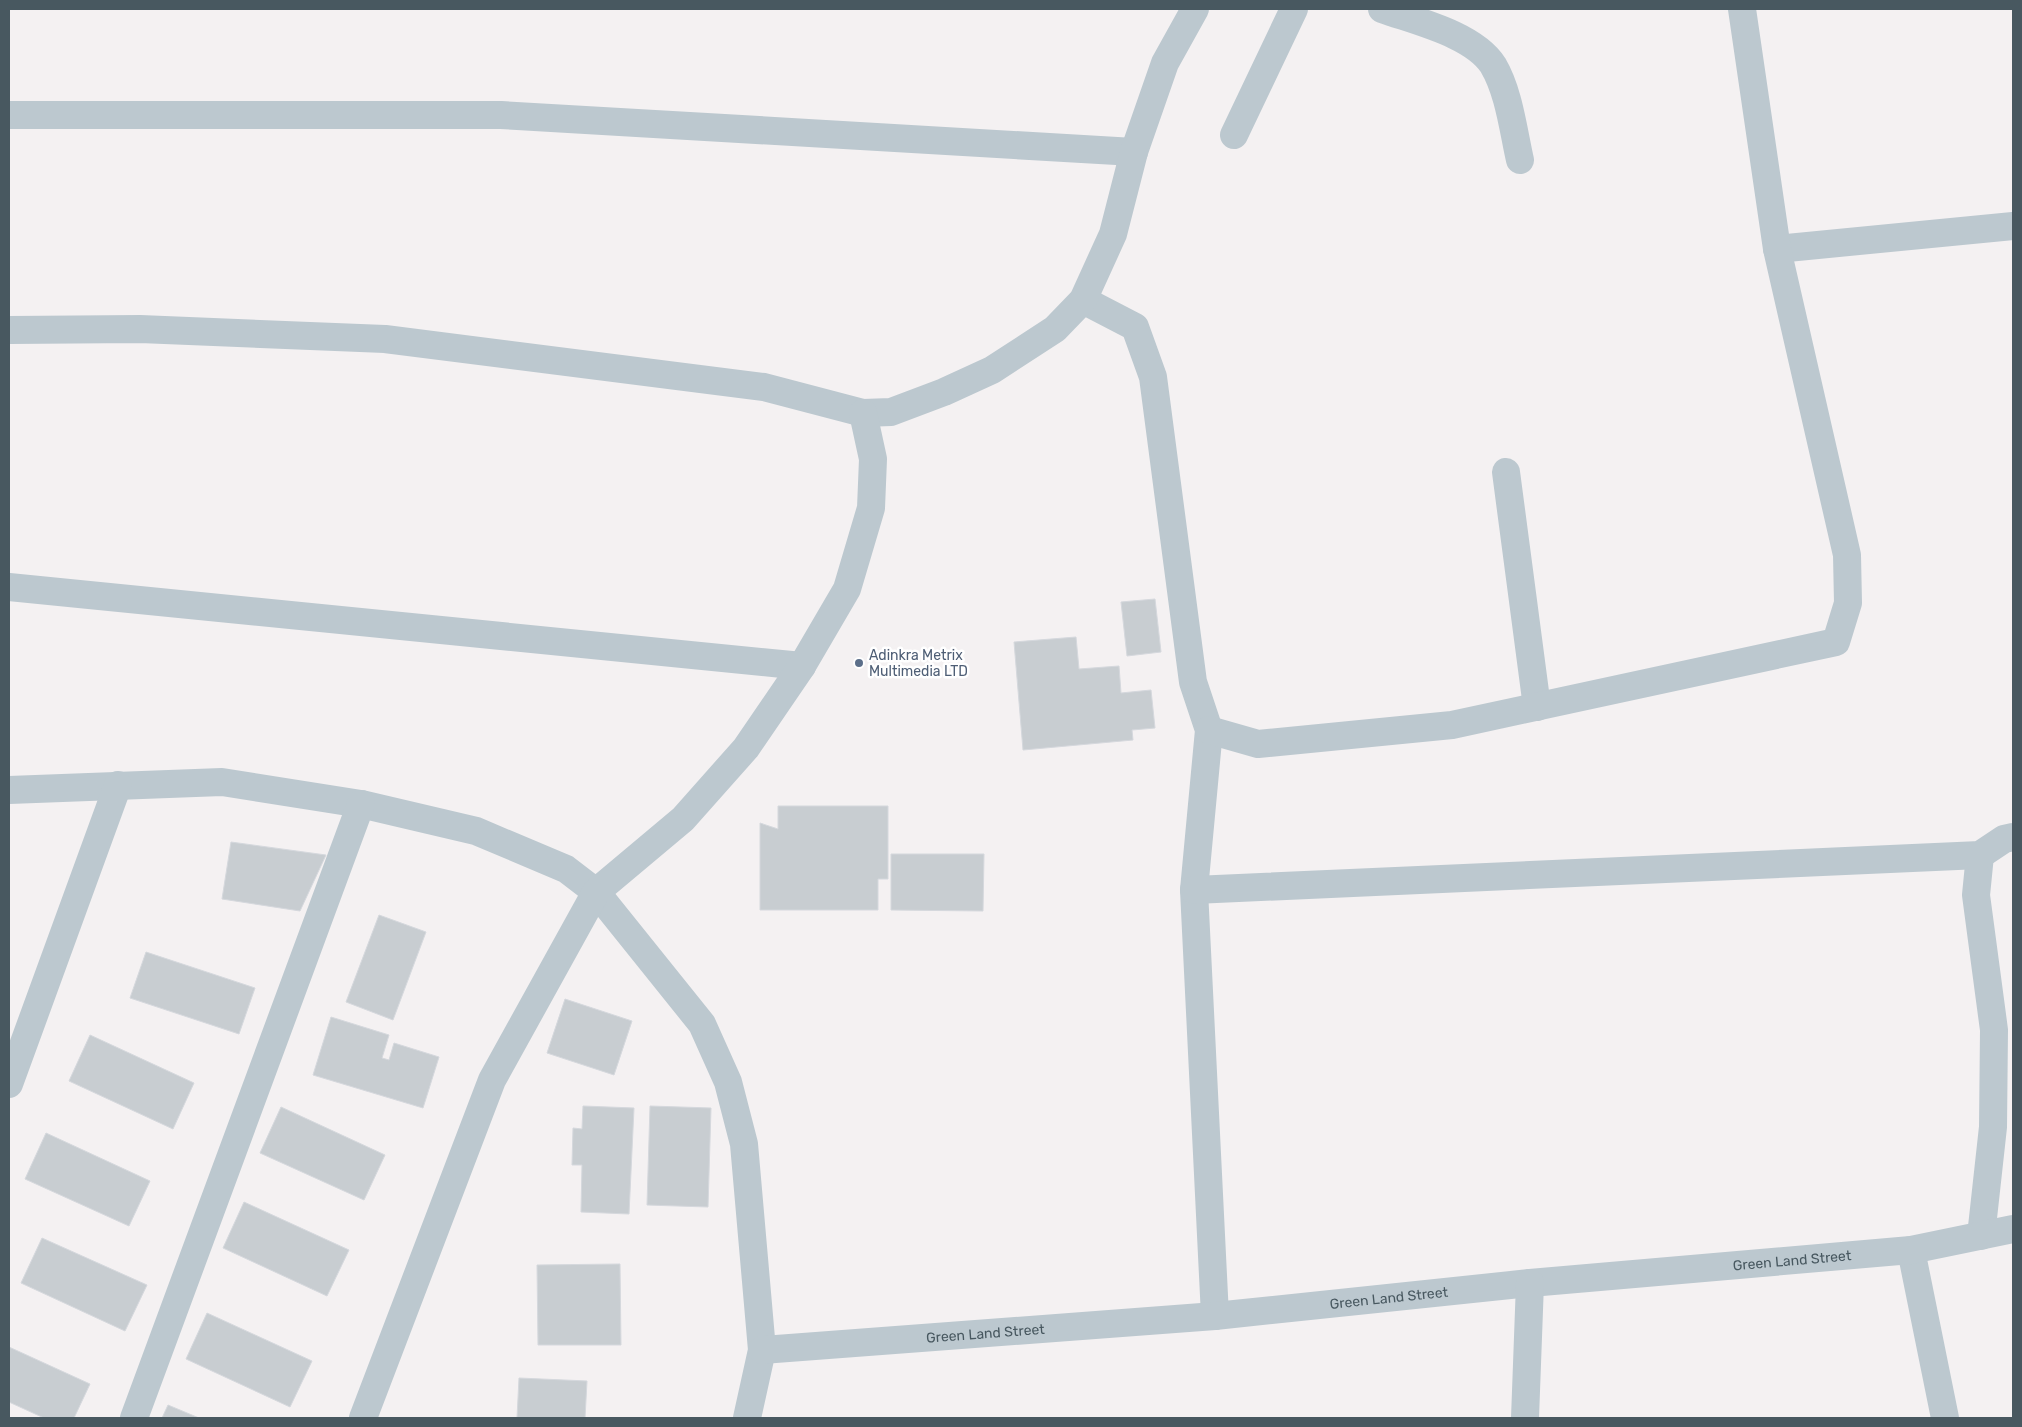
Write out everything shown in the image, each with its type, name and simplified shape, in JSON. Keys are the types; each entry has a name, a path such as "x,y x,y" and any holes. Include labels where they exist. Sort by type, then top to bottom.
{"street":[{"path":"9,330 140,329 386,339 764,387 863,412 891,412 944,392 992,370 1055,329 1083,300 1113,234 1134,152 1165,63 1195,9"},
{"path":"1234,135 1294,9"},
{"path":"1382,9 1455,35 1474,47 1492,64 1504,91 1520,160"},
{"path":"1209,730 1258,744 1452,725 1836,642 1848,603 1847,555 1777,250 1742,9"},
{"path":"9,115 501,115 1134,152"},
{"path":"1777,250 2013,226"},
{"path":"1083,300 1135,327 1153,377 1193,682 1209,730 1194,890 1215,1316"},
{"path":"364,1418 492,1080 596,892 682,819 746,748 802,666 847,589 870,508 873,460 863,412"},
{"path":"1506,472 1537,707"},
{"path":"9,587 802,666"},
{"path":"9,790 118,784 222,782 361,804 476,831 566,869 596,892 702,1024 728,1082 744,1144 762,1350 747,1418"},
{"path":"9,1084 118,784"},
{"path":"134,1418 361,804"},
{"path":"1194,890 1980,856 2004,839 2013,837"},
{"path":"1980,856 1976,895 1994,1030 1993,1127 1981,1236"},
{"name":"Green Land Street","path":"762,1350 1215,1316 1530,1283 1911,1250 2013,1229"},
{"path":"1911,1250 1945,1418"},
{"path":"1525,1418 1530,1283"}],"building":[{"path":"1155,599 1161,652 1127,656 1121,602"},
{"path":"1076,637 1079,669 1119,666 1121,693 1151,690 1155,728 1132,730 1133,740 1023,750 1014,642"},
{"path":"778,806 888,806 888,879 878,879 878,910 760,910 760,823 778,829"},
{"path":"231,842 326,855 300,911 222,899"},
{"path":"891,854 984,854 983,911 891,910"},
{"path":"379,915 426,932 393,1020 346,1002"},
{"path":"146,952 255,988 239,1034 130,998"},
{"path":"565,999 632,1021 614,1075 547,1053"},
{"path":"331,1017 389,1035 382,1058 389,1060 394,1043 439,1057 423,1108 313,1075"},
{"path":"90,1035 194,1083 173,1129 69,1081"},
{"path":"583,1106 634,1108 629,1214 581,1212 582,1165 572,1165 573,1128 582,1129"},
{"path":"650,1106 711,1108 708,1207 647,1205"},
{"path":"281,1107 385,1155 364,1200 260,1153"},
{"path":"46,1133 150,1181 129,1226 25,1179"},
{"path":"244,1202 349,1250 327,1296 223,1248"},
{"path":"42,1238 147,1285 125,1331 21,1283"},
{"path":"620,1264 621,1345 538,1345 537,1265"},
{"path":"207,1313 312,1361 290,1407 186,1359"},
{"path":"9,1347 90,1384 74,1418 44,1418 9,1402"},
{"path":"519,1378 587,1381 585,1418 517,1418"},
{"path":"168,1405 199,1418 162,1418"}],"place":[{"name":"Adinkra Metrix Multimedia LTD","path":"859,663"}]}
